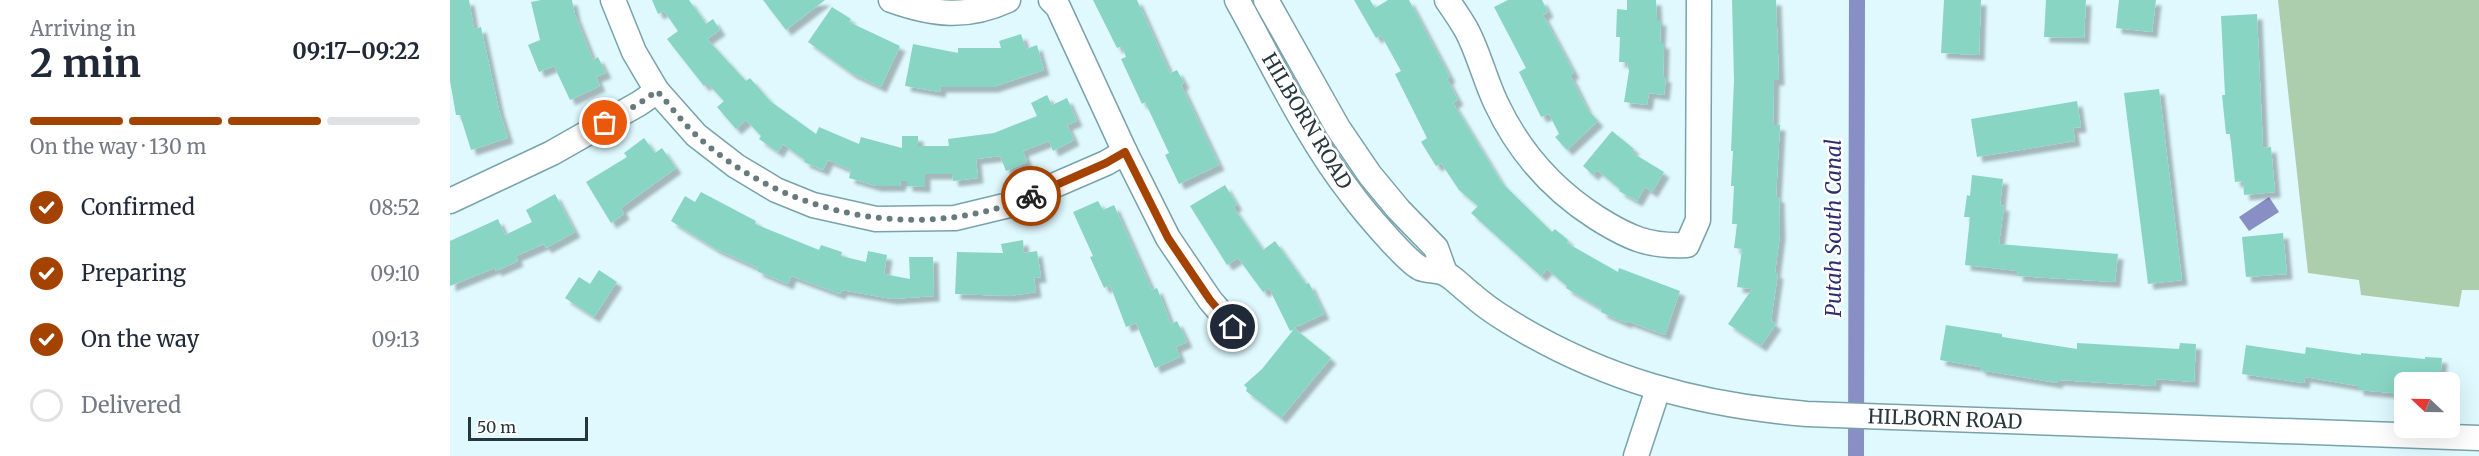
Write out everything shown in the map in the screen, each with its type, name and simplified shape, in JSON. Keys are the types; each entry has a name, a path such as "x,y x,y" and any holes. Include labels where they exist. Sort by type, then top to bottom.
{"street":[{"path":"613,0 634,52 657,91 696,135 736,166 776,190 813,205 876,219 955,218 1009,205 1106,163 1125,152"},
{"path":"891,0 911,7 947,14 990,8 1008,0"},
{"path":"1051,0 1058,7 1125,152 1168,238 1210,300 1233,327"},
{"name":"HILBORN ROAD","path":"1236,0 1318,146 1351,194 1380,229 1419,267 1445,273 1474,297 1537,338 1578,360 1621,378 1703,401 1759,410 1819,415 2479,438"},
{"name":"HILBORN ROAD","path":"1266,0 1338,128 1370,175 1399,210 1436,248 1445,273"},
{"path":"1447,0 1467,32 1496,104 1519,143 1542,173 1579,206 1615,229 1641,241 1662,246 1687,245 1698,220 1699,0"},
{"path":"450,201 552,153 657,91"},
{"path":"1636,456 1658,389"}],"green space":[{"path":"2278,0 2479,0 2479,290 2462,290 2459,307 2361,295 2359,280 2308,273"}],"water":[{"path":"2269,197 2279,212 2249,231 2239,217"}],"building":[{"path":"450,0 469,0 474,29 481,27 499,110 508,138 471,150 460,115 456,115 450,81"},
{"path":"572,0 575,15 593,60 598,57 606,73 596,77 600,86 570,100 554,66 539,72 528,45 540,40 531,2"},
{"path":"652,0 689,0 706,24 713,19 720,30 707,39 746,81 750,78 770,101 816,134 819,127 859,144 861,137 902,148 902,136 918,136 918,146 949,146 948,139 994,133 1037,116 1031,103 1047,95 1052,105 1067,98 1077,121 1067,125 1074,140 1053,151 1049,141 1023,151 1027,162 1006,171 1000,156 976,159 978,178 953,181 952,174 925,174 925,187 907,186 907,181 901,181 900,186 876,186 849,178 851,170 828,160 823,170 804,162 805,160 783,144 778,152 759,139 761,136 746,120 736,129 717,107 724,101 707,83 704,86 667,39 678,31 664,11 658,14"},
{"path":"763,0 825,0 786,30"},
{"path":"1093,0 1137,0 1170,73 1177,70 1184,83 1181,85 1219,165 1179,184 1165,155 1169,153 1145,102 1142,104 1121,59 1126,57 1122,46 1117,48"},
{"path":"1354,0 1370,0 1375,8 1388,0 1409,0 1450,77 1447,79 1458,100 1453,103 1501,182 1552,232 1555,229 1568,240 1567,243 1618,272 1619,268 1680,291 1665,335 1627,321 1626,323 1601,312 1602,309 1566,288 1567,286 1547,269 1541,276 1471,213 1478,206 1459,190 1441,163 1436,166 1421,142 1427,138 1395,74 1401,71 1381,35 1376,38"},
{"path":"1508,0 1542,0 1548,12 1543,15 1574,73 1570,75 1587,109 1598,121 1567,150 1555,137 1559,134 1549,114 1541,117 1519,72 1526,68 1494,7"},
{"path":"1627,0 1656,0 1657,20 1661,20 1660,43 1664,43 1663,77 1666,77 1664,95 1649,93 1647,105 1624,102 1629,71 1627,62 1619,62 1620,37 1616,37 1617,9 1627,10"},
{"path":"1732,0 1776,0 1779,80 1774,80 1773,125 1780,125 1776,197 1779,197 1780,234 1775,273 1778,273 1771,321 1776,324 1761,346 1728,324 1752,289 1737,287 1742,249 1734,248 1737,224 1732,224 1734,186 1731,186 1733,151 1731,151 1734,80"},
{"path":"1944,0 1981,0 1979,55 1941,53"},
{"path":"2046,0 2086,0 2084,38 2044,37"},
{"path":"2119,0 2156,0 2152,32 2116,28"},
{"path":"832,7 851,19 849,22 900,46 881,87 851,73 808,42"},
{"path":"2257,14 2263,148 2271,147 2275,192 2244,195 2243,181 2235,182 2230,134 2226,134 2222,95 2225,95 2221,16"},
{"path":"1021,34 1026,49 1037,45 1044,70 993,87 941,87 940,92 905,86 913,44 958,53 958,48 1001,48 999,41"},
{"path":"2159,89 2182,280 2148,284 2124,93"},
{"path":"2077,101 2081,127 2073,128 2075,141 1977,157 1971,119"},
{"path":"1612,131 1634,149 1631,152 1664,172 1652,192 1645,187 1637,201 1619,191 1620,189 1597,170 1593,175 1583,166"},
{"path":"644,138 655,153 662,148 676,168 621,208 624,214 611,223 586,182 627,157 624,153"},
{"path":"1972,175 2003,179 2000,205 2004,206 1999,244 2118,254 2115,282 2017,276 2018,271 1965,265 1970,217 1964,217 1967,195 1970,196"},
{"path":"1225,185 1237,205 1233,207 1263,250 1275,241 1306,284 1309,283 1324,314 1294,328 1331,358 1281,418 1246,391 1247,388 1244,385 1262,369 1294,329 1290,331 1269,288 1263,292 1238,258 1227,265 1190,206"},
{"path":"701,192 756,221 755,224 819,250 821,245 842,252 841,256 866,262 868,251 887,255 884,274 910,279 909,257 933,257 934,296 892,299 842,290 840,294 791,276 788,284 757,271 758,268 716,249 671,221 685,196 695,202"},
{"path":"555,194 575,232 546,248 544,244 516,256 518,261 496,271 495,268 450,286 450,241 498,219 505,235 532,222 526,210"},
{"path":"1098,201 1103,210 1114,205 1152,290 1157,288 1171,324 1177,321 1187,342 1176,347 1180,357 1155,368 1136,323 1126,327 1110,285 1104,288 1090,257 1093,256 1073,212"},
{"path":"2283,233 2287,274 2246,277 2242,237"},
{"path":"1023,240 1024,253 1037,251 1041,277 1034,278 1036,292 1010,296 955,294 957,252 1003,253 1001,244"},
{"path":"599,270 617,282 594,317 565,298 579,277 590,284"},
{"path":"1946,325 2077,349 2077,343 2179,349 2180,343 2196,344 2194,382 2156,379 2155,386 2058,380 2057,383 1980,370 1980,367 1940,360"},
{"path":"2246,345 2305,354 2306,347 2361,355 2361,353 2425,359 2425,357 2442,358 2441,372 2394,372 2394,393 2358,390 2358,386 2305,377 2304,383 2242,374"}],"waterway":[{"name":"Putah South Canal","path":"1856,456 1857,0"}],"way so far":[{"path":"605,123 657,91 696,135 736,166 776,190 813,205 876,219 955,218 1009,205 1031,196"}],"route":[{"path":"1031,196 1106,163 1125,152 1168,238 1210,300 1233,327"}]}
